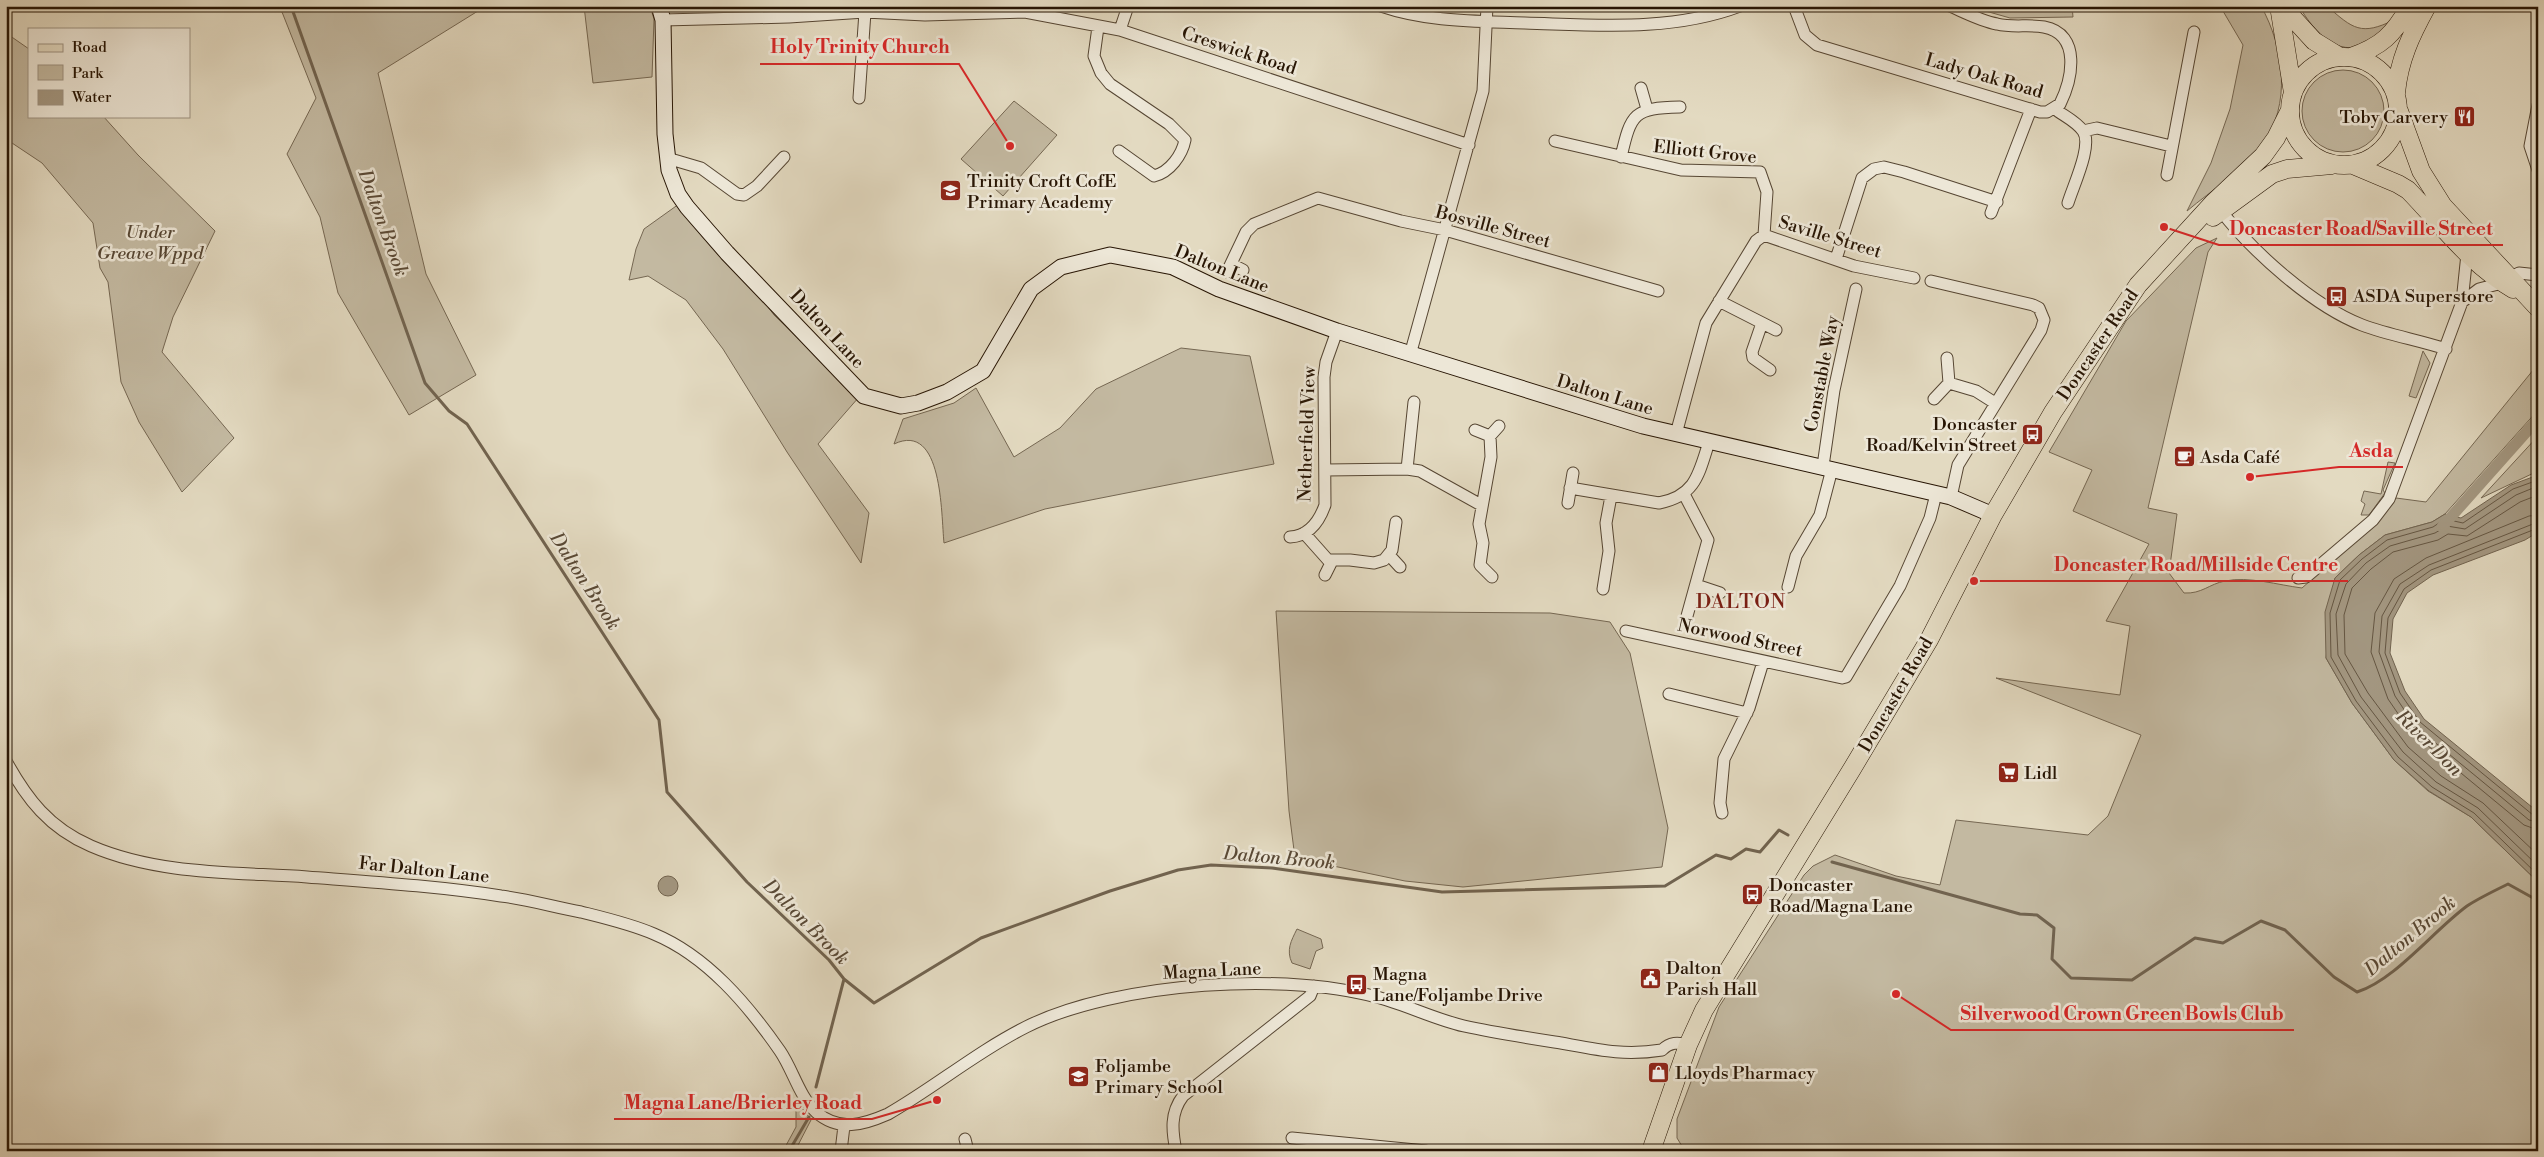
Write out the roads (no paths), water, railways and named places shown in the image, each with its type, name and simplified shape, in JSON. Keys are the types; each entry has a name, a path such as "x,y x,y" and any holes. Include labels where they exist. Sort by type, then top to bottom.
{"main road":[{"path":"2281,6 2314,41 2346,57 2363,60 2382,72 2397,101 2421,171 2443,206 2507,280 2538,308"},
{"path":"2281,6 2292,127 2304,148 2313,156 2335,165 2353,165 2408,190 2467,254 2507,280"},
{"path":"2291,101 2308,71 2323,61 2346,57 2381,44 2392,34 2410,6"},
{"path":"2353,165 2375,155 2386,146 2393,135 2397,101 2397,74 2406,44 2427,6"},
{"name":"Doncaster Road","path":"1651,1151 1685,1053 1714,991 1849,776 1929,640 1993,515 2053,412 2138,285 2213,203 2263,156 2276,138 2291,101"},
{"name":"Doncaster Road","path":"2167,254 2272,174 2286,169 2335,165"}],"street":[{"path":"1120,30 1128,6"},
{"path":"1382,6 1425,17 1620,26 1648,25 1688,19 1736,7"},
{"path":"1410,355 1469,145 1482,91 1487,6"},
{"name":"Lady Oak Road","path":"1794,6 1805,35 1817,45 2031,109 2047,112 2055,108 2063,98 2072,61 2071,51 2059,34 2042,26 1996,24 1950,6"},
{"path":"859,98 868,9"},
{"name":"Creswick Road","path":"661,13 868,9 1025,12 1120,30 1469,145"},
{"name":"Dalton Lane","path":"661,13 667,158 678,194 727,253 864,396 896,406 918,403 947,392 983,371 1031,289 1061,267 1110,255 1173,267 1219,289 1337,331 1642,426 1944,496 1993,515"},
{"path":"1098,27 1094,56 1101,73 1110,84 1169,124 1185,140 1183,151 1177,158 1164,173 1154,176 1119,150"},
{"path":"2167,176 2171,146 2194,32"},
{"path":"1641,88 1646,109"},
{"path":"2536,168 2530,146 2538,105"},
{"path":"1621,157 1631,122 1638,113 1646,109 1680,107"},
{"path":"2055,108 2083,131 2086,137 2086,150 2068,203"},
{"path":"1992,213 2031,109"},
{"path":"2083,131 2097,128 2171,146"},
{"name":"Elliott Grove","path":"1556,142 1681,170 1760,172 1767,192 1764,235"},
{"path":"667,158 701,168 736,194 744,195 757,186 784,158"},
{"path":"1836,259 1862,178 1874,169 1884,167 1904,172 1997,202"},
{"name":"Bosville Street","path":"1243,270 1229,268 1246,232 1254,224 1318,198 1401,221 1445,230 1658,291"},
{"path":"2221,211 2256,250 2290,280 2338,313 2362,325 2446,349"},
{"path":"1676,434 1706,323 1756,241 1764,235"},
{"name":"Saville Street","path":"1764,235 1854,266 1914,278"},
{"path":"2298,578 2306,577 2373,520 2389,499 2462,302 2467,254"},
{"path":"2462,302 2479,289 2507,280 2519,273 2538,275"},
{"path":"1931,281 2033,304 2043,313 2041,330 1958,466 1944,496"},
{"name":"Constable Way","path":"1788,586 1796,556 1820,515 1828,468 1834,390 1856,289"},
{"path":"1720,301 1776,330"},
{"path":"1762,323 1752,352 1753,358 1770,370"},
{"name":"Netherfield View","path":"1304,534 1321,516 1324,505 1326,470 1324,377 1326,362 1337,331"},
{"path":"1934,399 1948,382 1947,358"},
{"path":"1948,382 1976,391 1995,403"},
{"path":"1407,469 1414,402"},
{"path":"1492,577 1484,570 1480,560 1484,543 1479,528 1481,505 1491,457 1490,436 1499,426"},
{"path":"1475,430 1490,436"},
{"path":"1570,488 1659,503 1672,501 1684,494 1698,478 1709,442"},
{"path":"1326,470 1407,469 1420,471 1481,505"},
{"path":"1568,502 1573,473"},
{"path":"1684,494 1708,536 1708,545 1687,616"},
{"path":"1603,589 1609,551 1606,523 1610,496"},
{"name":"Norwood Street","path":"1626,631 1763,662 1842,678 1846,677 1900,586 1930,518 1944,496"},
{"path":"1290,537 1304,534 1325,558 1332,561 1350,560 1374,564 1389,555 1394,544 1396,522"},
{"path":"1389,555 1400,567"},
{"path":"1325,575 1332,561"},
{"path":"1696,586 1720,593"},
{"path":"1718,806 1724,759 1747,713 1763,662"},
{"path":"1669,694 1747,713"},
{"name":"Far Dalton Lane","path":"6,761 24,793 43,814 68,834 89,845 118,856 158,866 383,883 502,896 594,915 653,933 678,946 710,970 757,1018 785,1058 802,1092 817,1112 844,1126"},
{"path":"1176,1151 1173,1118 1176,1106 1182,1096 1310,996 1314,986"},
{"name":"Magna Lane","path":"844,1126 868,1123 888,1114 1024,1028 1060,1013 1147,992 1186,987 1314,986 1385,999 1463,1026 1625,1054 1662,1050 1666,1046 1677,1042 1685,1053"},
{"path":"1662,1050 1685,1053"},
{"path":"841,1151 844,1126"},
{"path":"1292,1138 1426,1151"},
{"path":"965,1139 968,1151"}],"water":[{"name":"River Don","path":"2538,475 2538,532 2525,540 2433,575 2407,593 2393,619 2390,653 2405,691 2424,719 2538,812 2538,882 2471,817 2429,791 2394,760 2352,703 2326,658 2325,612 2335,578 2359,555 2385,535 2432,522 2445,514 2461,518 2511,485"},
{"path":"664,876 672,876 678,882 678,890 672,896 664,896 658,890 658,882"}],"waterway":[{"name":"Dalton Brook","path":"291,6 425,383 449,411 467,424 659,720 667,792 747,882 829,960 844,979 874,1003 981,938 1110,891 1178,870 1211,865 1272,868 1442,892 1665,886 1716,855 1731,859 1746,849 1760,852 1779,830 1788,835"},
{"path":"2442,527 2538,419"},
{"name":"Dalton Brook","path":"1832,862 2020,914 2037,915 2054,928 2052,959 2071,978 2132,980 2195,938 2223,943 2261,921 2285,930 2334,977 2357,992 2371,986 2400,966 2467,906 2508,884 2535,899 2538,917"},
{"path":"816,1087 844,979"},
{"path":"789,1151 809,1117"}],"place":[{"name":"Toby Carvery","path":"2464,117"},
{"name":"Holy Trinity Church","path":"1010,146"},
{"name":"Trinity Croft CofE Primary Academy","path":"951,191"},
{"name":"Doncaster Road/Saville Street","path":"2164,227"},
{"name":"ASDA Superstore","path":"2337,296"},
{"name":"Doncaster Road/Kelvin Street","path":"2033,434"},
{"name":"Asda Café","path":"2184,457"},
{"name":"Asda","path":"2250,477"},
{"name":"Doncaster Road/Millside Centre","path":"1974,581"},
{"name":"Lidl","path":"2008,773"},
{"name":"Doncaster Road/Magna Lane","path":"1753,895"},
{"name":"Dalton Parish Hall","path":"1650,978"},
{"name":"Magna Lane/Foljambe Drive","path":"1357,984"},
{"name":"Silverwood Crown Green Bowls Club","path":"1896,994"},
{"name":"Lloyds Pharmacy","path":"1659,1073"},
{"name":"Foljambe Primary School","path":"1079,1076"},
{"name":"Magna Lane/Brierley Road","path":"937,1100"}],"district":[{"name":"DALTON","path":"1741,602"}],"park label":[{"name":"Under Greave Wppd","path":"150,242"}]}
